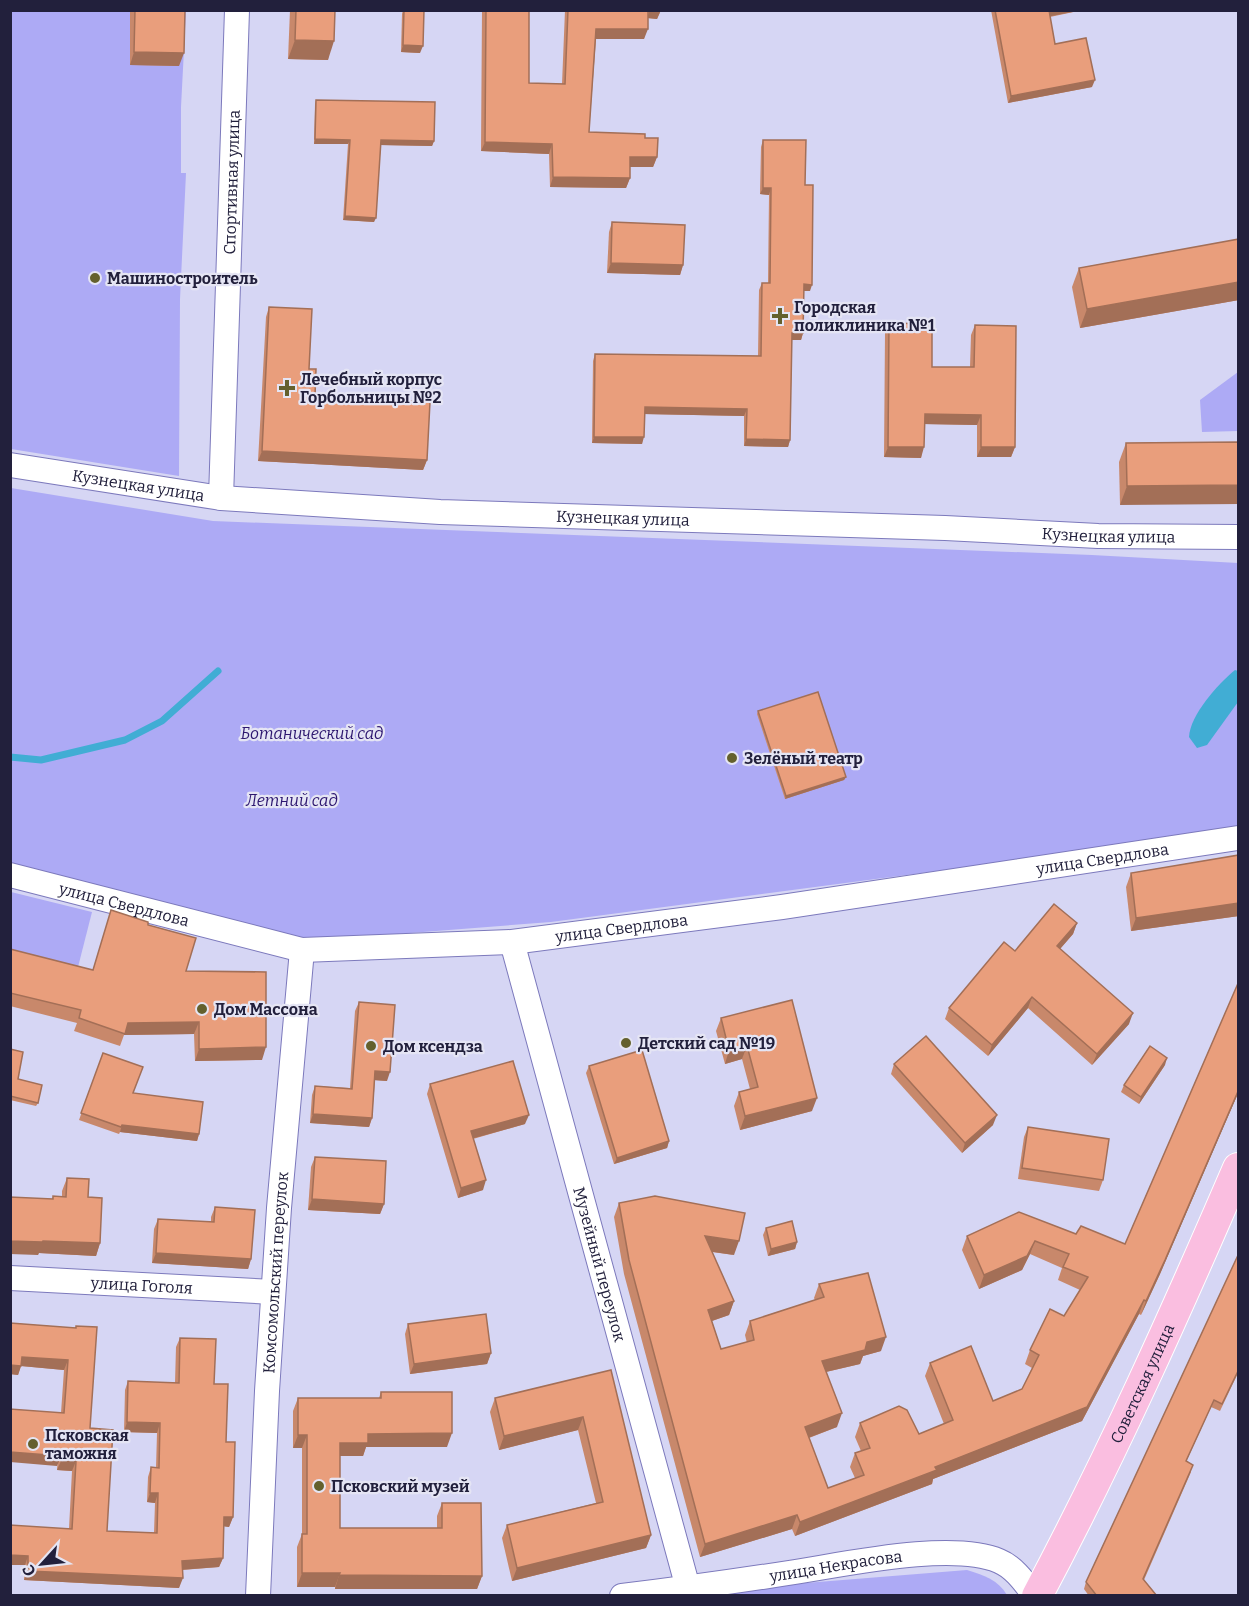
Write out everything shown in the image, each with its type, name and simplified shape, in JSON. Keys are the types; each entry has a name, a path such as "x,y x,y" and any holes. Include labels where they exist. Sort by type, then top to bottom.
{"main road":[{"name":"Советская улица","path":"1036,1596 1086,1501 1192,1275 1239,1168"}],"street":[{"name":"Спортивная улица","path":"221,498 237,10"},
{"name":"Кузнецкая улица","path":"10,465 221,498 440,512 934,527 1098,536 1239,537"},
{"name":"улица Свердлова","path":"10,875 302,950 512,942 782,907 1239,838"},
{"name":"Музейный переулок","path":"512,942 688,1588"},
{"name":"Комсомольский переулок","path":"258,1596 273,1292 302,950"},
{"name":"улица Гоголя","path":"10,1278 273,1292"},
{"name":"улица Некрасова","path":"622,1596 894,1557 962,1553 1001,1561 1016,1573 1036,1596"}],"green space":[{"name":"Машиностроитель","path":"10,11 186,11 181,107 181,173 186,173 180,299 179,476 11,449"},
{"path":"1238,372 1238,431 1202,432 1200,400"},
{"name":"Ботанический сад","path":"11,488 213,521 1092,555 1238,563 1238,831 551,922 307,941 11,871"},
{"path":"11,892 92,912 77,971 11,954"},
{"path":"967,1570 990,1579 1007,1595 738,1596 730,1589"}],"water":[{"path":"1235,670 1238,671 1238,702 1207,745 1197,748 1189,737 1194,719 1213,692"}],"building":[{"path":"135,10 185,10 184,53 134,52"},
{"path":"296,10 335,10 334,41 295,40"},
{"path":"404,10 424,10 423,46 403,45"},
{"path":"486,10 529,10 529,83 565,84 568,10 648,10 648,29 596,29 589,132 645,134 645,138 658,138 657,157 630,157 630,178 553,177 552,144 485,142"},
{"path":"995,10 1049,10 1055,44 1086,38 1095,80 1011,96"},
{"path":"316,100 435,102 434,141 381,140 376,218 345,216 350,140 315,139"},
{"name":"Городская поликлиника №1","path":"763,140 806,140 805,185 813,185 812,285 804,284 803,333 792,333 790,440 746,439 747,409 645,407 644,437 594,437 595,354 761,356 762,283 770,283 771,188 763,188"},
{"path":"612,222 685,225 683,265 611,263"},
{"path":"1239,239 1239,282 1087,309 1079,268"},
{"name":"Лечебный корпус Горбольницы №2","path":"269,307 312,309 309,369 316,369 315,396 430,402 427,460 262,451"},
{"name":"Городская поликлиника №1","path":"889,323 932,324 932,367 974,367 975,325 1016,326 1015,447 981,447 981,415 925,414 924,447 888,447"},
{"path":"1239,442 1239,485 1127,486 1126,443"},
{"path":"818,692 846,777 786,796 758,711"},
{"path":"1239,855 1239,903 1136,918 1131,873"},
{"path":"1054,904 1077,923 1057,946 1133,1013 1097,1054 1032,997 992,1045 949,1008 1004,942 1015,951"},
{"path":"111,910 148,922 148,925 196,938 186,971 266,972 266,1047 199,1049 199,1022 128,1023 125,1034 79,1018 81,1010 10,993 10,949 93,970"},
{"path":"1239,981 1239,1089 1146,1301 1144,1300 1087,1407 935,1467 937,1470 800,1522 797,1515 705,1544 629,1260 619,1203 655,1196 745,1213 739,1241 705,1236 734,1301 708,1310 721,1349 754,1340 750,1321 824,1297 819,1284 868,1273 886,1337 867,1342 865,1350 822,1361 842,1413 805,1427 828,1488 864,1475 855,1453 870,1448 860,1423 899,1406 907,1410 919,1434 953,1420 930,1363 971,1346 993,1401 1022,1389 1039,1355 1030,1350 1050,1309 1064,1316 1088,1277 1063,1267 1069,1254 1035,1241 1027,1256 984,1275 967,1236 1019,1212 1076,1234 1081,1226 1125,1244"},
{"path":"792,1000 817,1098 745,1116 739,1092 758,1087 747,1046 729,1050 721,1018"},
{"path":"359,1002 395,1005 390,1072 375,1071 372,1118 313,1114 315,1086 352,1089"},
{"path":"926,1036 997,1115 965,1143 894,1064"},
{"path":"1150,1046 1167,1058 1141,1097 1124,1085"},
{"path":"10,1049 23,1052 18,1079 42,1085 38,1103 10,1096"},
{"path":"642,1050 669,1141 617,1158 589,1066"},
{"path":"103,1053 143,1067 133,1093 203,1102 199,1134 122,1125 121,1127 81,1113"},
{"path":"513,1061 529,1115 471,1131 486,1180 461,1188 430,1084"},
{"path":"1028,1127 1109,1139 1103,1180 1022,1168"},
{"path":"315,1157 386,1161 384,1204 312,1199"},
{"path":"67,1178 89,1179 88,1197 102,1198 100,1243 10,1241 10,1197 53,1199 53,1196 66,1197"},
{"path":"215,1207 255,1210 251,1259 156,1253 158,1219 214,1222"},
{"path":"792,1221 797,1242 771,1249 766,1228"},
{"path":"1239,1253 1239,1369 1222,1404 1214,1400 1186,1461 1193,1465 1143,1579 1157,1596 1097,1596 1086,1582"},
{"path":"486,1314 491,1353 414,1364 408,1324"},
{"path":"10,1323 76,1328 76,1326 97,1327 90,1428 113,1430 107,1531 157,1533 158,1493 150,1493 151,1467 159,1468 160,1423 127,1422 128,1381 179,1383 180,1338 216,1339 214,1384 228,1384 226,1442 235,1442 233,1517 224,1517 223,1558 182,1561 183,1578 28,1571 28,1556 10,1555 10,1525 72,1529 76,1461 61,1461 61,1456 10,1452 10,1409 64,1413 68,1360 22,1357 21,1366 10,1365"},
{"path":"611,1370 651,1535 517,1568 507,1525 603,1502 583,1417 504,1436 495,1398"},
{"name":"Псковский музей","path":"381,1392 452,1392 452,1433 368,1434 368,1443 340,1443 340,1528 442,1528 442,1503 481,1503 482,1576 302,1573 302,1534 307,1534 307,1435 298,1435 298,1398 381,1398"}],"waterway":[{"path":"10,757 41,760 125,740 162,721 218,671"}],"place":[{"name":"Машиностроитель","path":"95,278"},
{"name":"Городская поликлиника №1","path":"780,316"},
{"name":"Лечебный корпус Горбольницы №2","path":"287,388"},
{"name":"Зелёный театр","path":"732,758"},
{"name":"Дом Масcона","path":"202,1009"},
{"name":"Детский сад №19","path":"626,1043"},
{"name":"Дом ксендза","path":"371,1046"},
{"name":"Псковская таможня","path":"33,1444"},
{"name":"Псковский музей","path":"319,1486"}],"park label":[{"name":"Летний сад","path":"292,800"}]}
